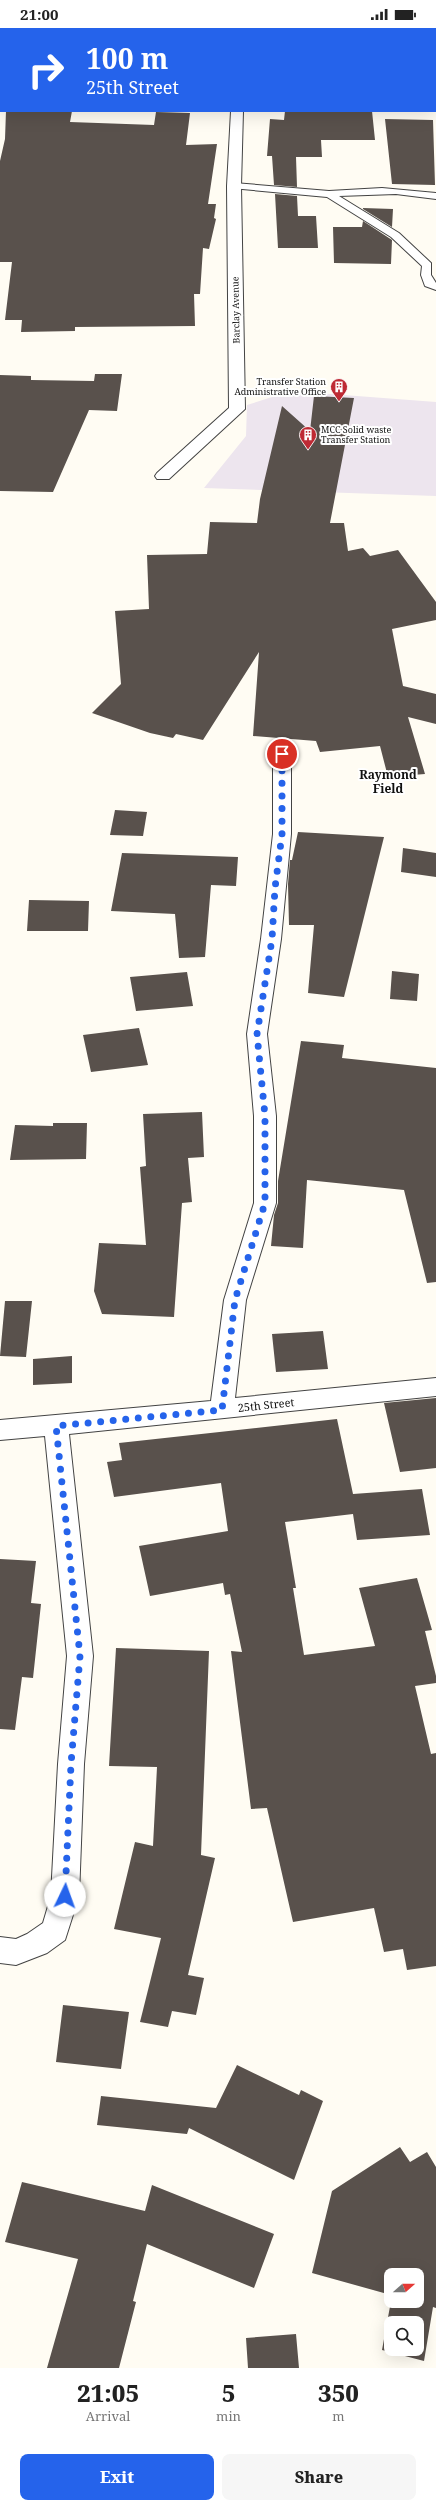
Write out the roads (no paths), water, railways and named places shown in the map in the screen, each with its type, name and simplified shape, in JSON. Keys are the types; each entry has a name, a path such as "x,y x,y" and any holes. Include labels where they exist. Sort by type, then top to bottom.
{"street":[{"name":"Barclay Avenue","path":"163,476 236,409 234,186 237,112"},
{"path":"222,1410 235,1300 265,1203 265,1116 257,1034 272,939 275,888 282,834 282,754"},
{"name":"25th Street","path":"0,1430 222,1410 436,1387"},
{"path":"0,1950 16,1952 37,1944 55,1931 65,1896 71,1764 80,1656 56,1426"}],"lane":[{"path":"234,186 329,194 367,191 412,192 436,196"},
{"path":"329,194 395,235 425,263 429,284 436,287"},
{"path":"425,263 436,257"}],"place":[{"name":"Transfer Station Administrative Office","path":"339,402"},
{"name":"MCC Solid waste Transfer Station","path":"308,450"}],"district":[{"name":"Raymond Field","path":"388,782"}]}
